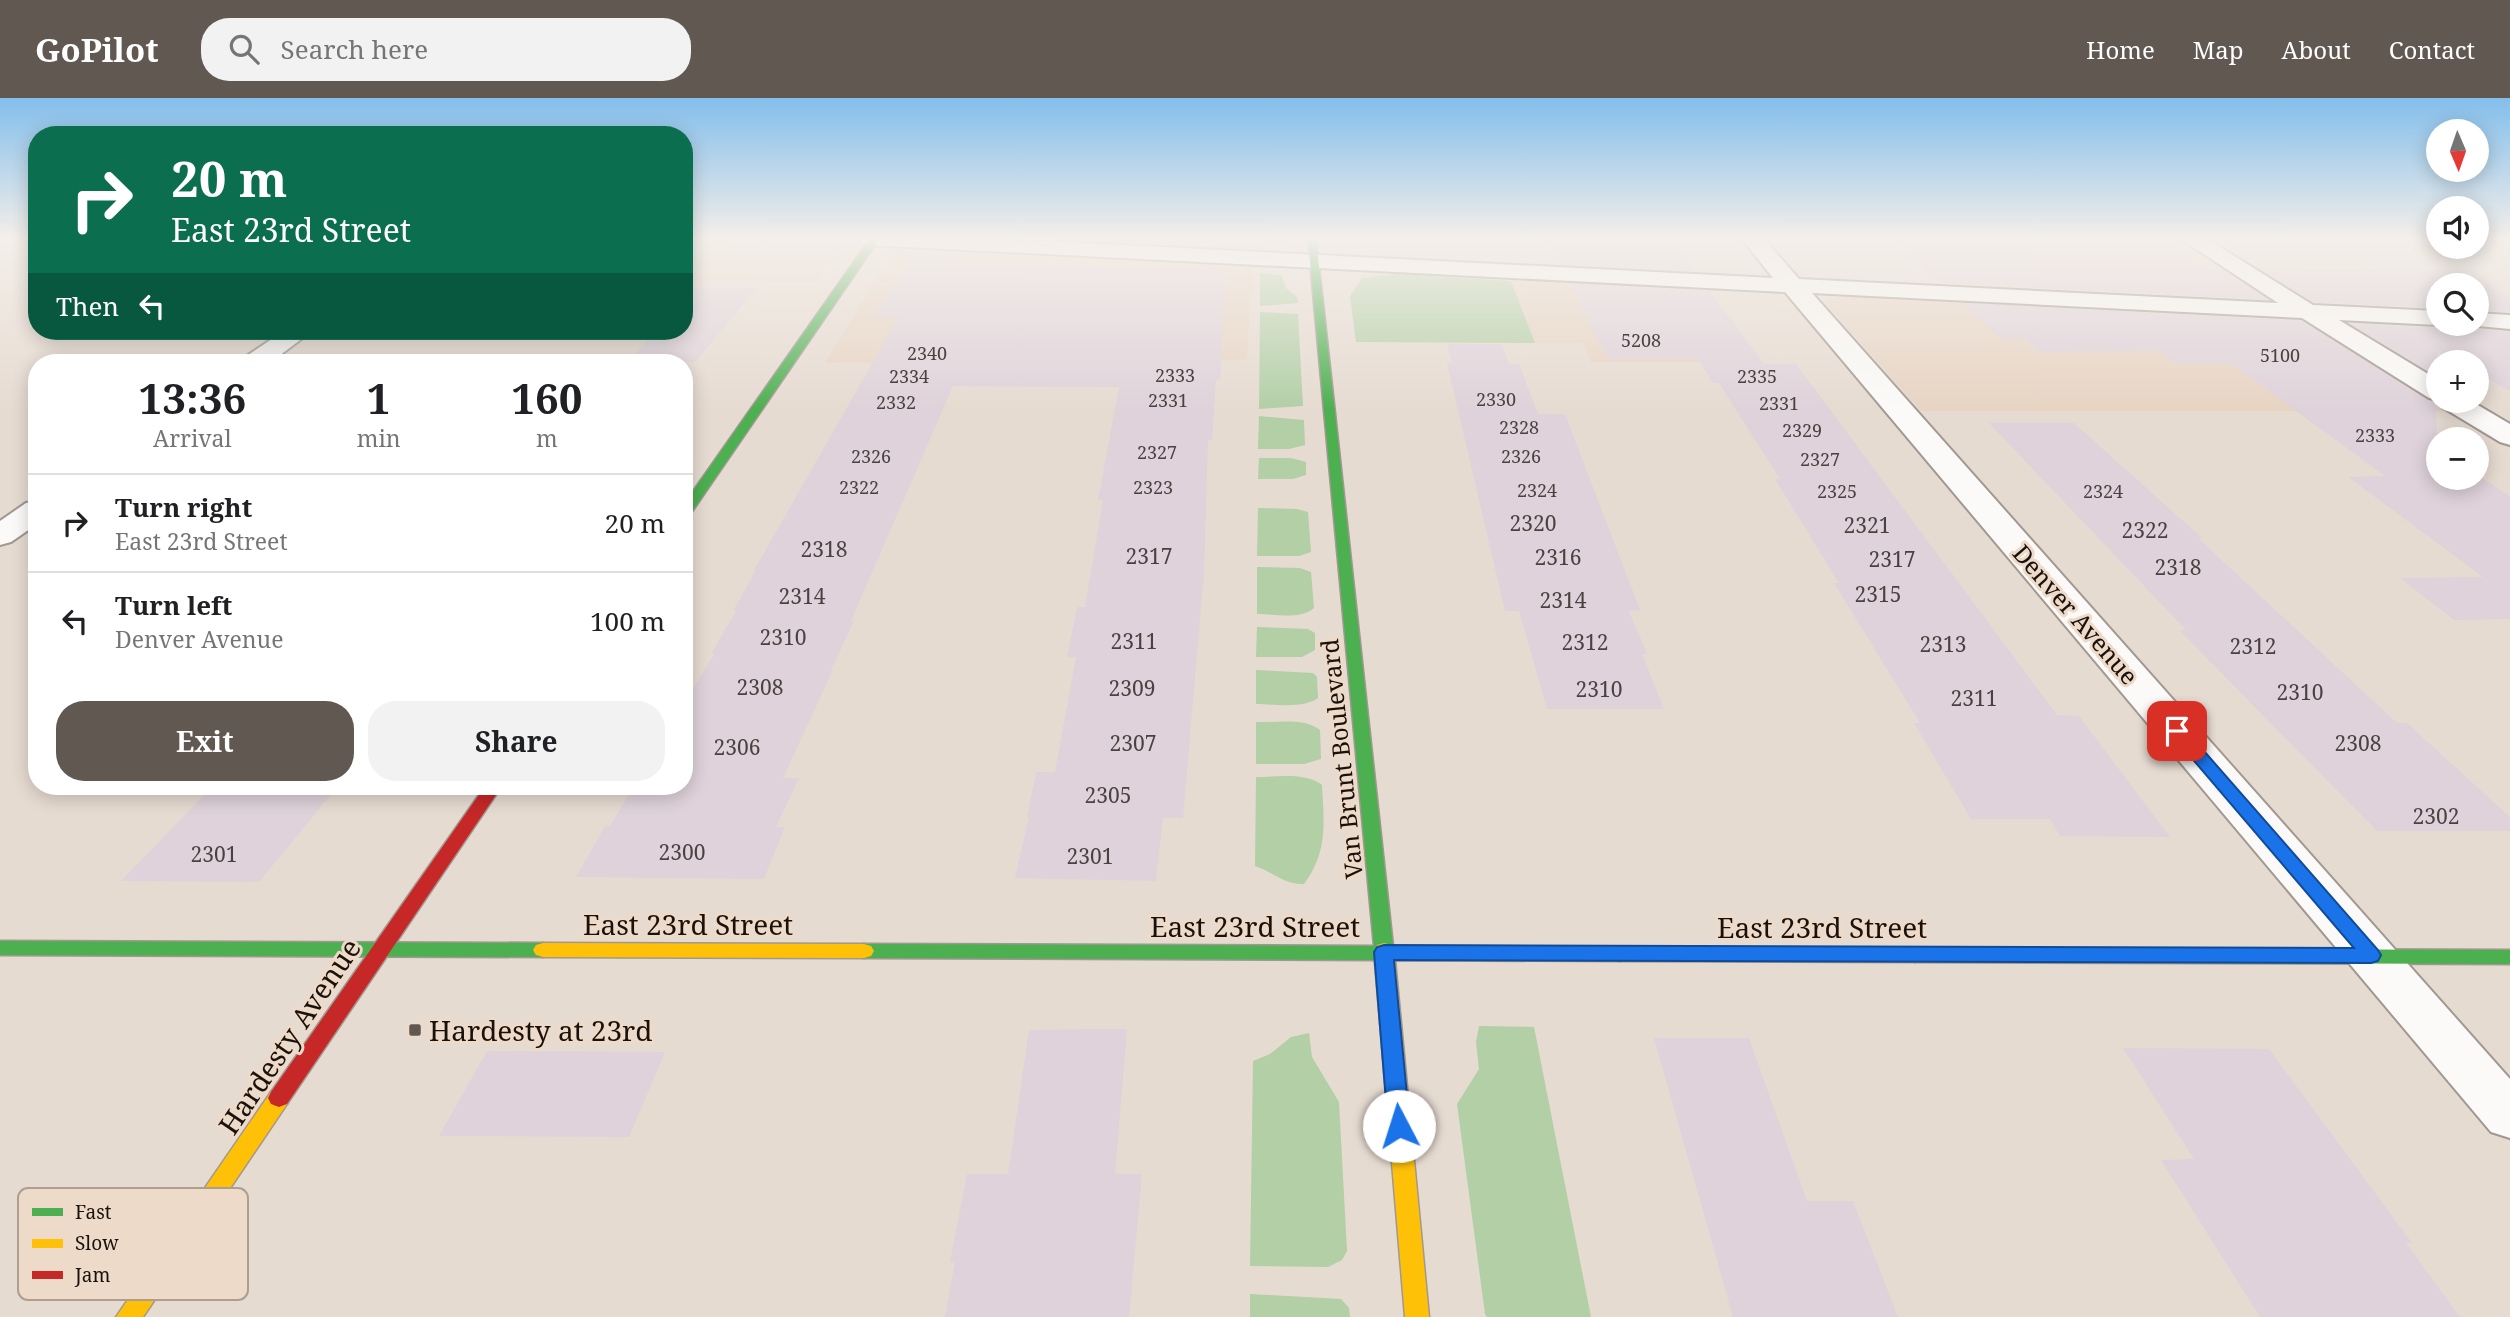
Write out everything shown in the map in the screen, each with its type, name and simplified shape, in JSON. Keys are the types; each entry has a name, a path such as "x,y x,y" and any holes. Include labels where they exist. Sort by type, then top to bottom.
{"main road":[{"path":"693,500 836,296"},
{"name":"Van Brunt Boulevard","path":"1318,296 1384,952 1417,1317"},
{"name":"Hardesty Avenue","path":"217,1188 488,795"},
{"name":"East 23rd Street","path":"0,948 2510,957"},
{"name":"Hardesty Avenue","path":"128,1317 140,1300"}],"street":[{"name":"Denver Avenue","path":"1801,296 2510,1116"},
{"path":"1993,296 2426,318"},
{"path":"2282,296 2426,385"},
{"path":"2489,320 2510,321"},
{"path":"266,354 287,340"},
{"path":"2472,413 2510,436"},
{"path":"0,535 28,516"}],"shaded area":[{"path":"866,296 1250,296 1247,360 825,363"},
{"path":"1517,296 1663,296 1704,362 1591,362 1583,343 1535,343"},
{"path":"1841,296 2295,320 2310,325 2426,398 2426,411 1921,411 1828,306 1828,299"}],"green space":[{"path":"1260,296 1296,296 1298,303 1260,306"},
{"path":"1350,296 1517,296 1535,343 1356,342"},
{"path":"1260,312 1298,314 1303,406 1259,409"},
{"path":"1259,416 1304,420 1305,445 1289,449 1258,449"},
{"path":"1259,458 1291,458 1306,462 1306,475 1293,479 1258,479"},
{"path":"1258,508 1297,509 1308,512 1311,552 1299,556 1257,556"},
{"path":"1257,567 1300,568 1311,572 1314,608 1294,615 1257,614"},
{"path":"1257,627 1308,629 1315,633 1315,650 1302,657 1256,657"},
{"path":"1256,670 1313,673 1317,677 1318,698 1297,705 1256,704"},
{"path":"1256,722 1298,722 1313,726 1320,730 1321,759 1304,764 1256,764"},
{"path":"1256,777 1308,778 1322,785 1324,825 1321,848 1312,872 1304,884 1285,880 1255,866"},
{"path":"1479,1026 1534,1027 1591,1317 1487,1317 1485,1314 1457,1104 1479,1069 1476,1042"},
{"path":"1309,1033 1312,1057 1339,1102 1347,1251 1342,1260 1328,1267 1250,1266 1253,1061 1270,1054 1291,1037"},
{"path":"1250,1294 1341,1299 1349,1308 1350,1317 1250,1317"}],"building":[{"path":"693,296 750,296 695,362 693,354 634,354 648,340 693,340"},
{"path":"888,296 1224,296 1220,380 1216,380 1212,440 1208,440 1204,572 1183,818 1163,818 1156,881 1015,878 1036,772 1055,772 1076,657 1067,657 1077,607 1085,607 1103,500 1098,500 1119,387 953,386 851,621 854,621 833,670 783,778 799,778 776,827 785,827 764,879 576,877 605,826 610,826 629,795 693,795 693,689 714,654 711,654 736,611 733,611 754,570 899,317 875,316"},
{"path":"1576,296 1714,296 1764,364 1796,364 2057,715 2079,716 2170,837 2060,836 2050,819 1971,819 1914,723 1920,723 1834,583 1839,583 1775,479 1780,479 1719,383 1713,383 1698,359 1608,359"},
{"path":"2189,296 2263,296 2269,300"},
{"path":"2304,296 2426,296 2426,307 2314,302"},
{"path":"2489,296 2510,297 2510,312 2489,311"},
{"path":"1962,303 2301,321 2426,399 2426,413 2436,413 2437,427 2426,427 2426,490 2489,490 2489,482 2510,496 2510,619 2454,620 2400,578 2483,577 2348,477 2385,476 2232,364 2176,364 2159,351 2039,352 2024,338 2001,338"},
{"path":"2349,323 2426,327 2426,336 2489,336 2489,330 2510,332 2510,391 2489,379 2489,350 2426,350 2426,370"},
{"path":"1447,344 1502,344 1509,364 1519,364 1538,414 1565,414 1640,610 1629,611 1647,654 1642,654 1664,709 1547,709 1519,611 1505,611 1447,363 1452,363"},
{"path":"1989,423 2074,423 2202,538 2198,538 2397,723 2407,723 2510,817 2510,831 2377,831 2179,630 2186,630"},
{"path":"204,795 331,795 259,882 121,881"},
{"path":"1127,1029 1115,1174 1142,1174 1129,1317 945,1317 955,1261 950,1262 967,1174 1008,1174 1029,1030"},
{"path":"1654,1038 1749,1038 1807,1201 1853,1201 1898,1317 1733,1317"},
{"path":"2123,1048 2269,1049 2412,1243 2406,1243 2460,1317 2260,1317 2161,1160 2194,1159"},
{"path":"487,1051 665,1052 629,1137 439,1136"}],"traffic: fast":[{"path":"693,500 835,296"},
{"path":"1318,296 1384,950"},
{"path":"0,948 543,950"},
{"path":"864,951 1620,954"},
{"path":"1915,955 2510,957"}],"traffic: slow":[{"path":"543,950 864,951"},
{"path":"1384,950 1417,1317"},
{"path":"1620,954 1915,955"},
{"path":"217,1188 279,1098"},
{"path":"128,1317 140,1300"}],"traffic: jam":[{"path":"279,1098 488,795"}],"place":[{"name":"Hardesty at 23rd","path":"415,1030"}],"route":[{"path":"1399,1126 1384,952 2371,955 2177,731"}]}
